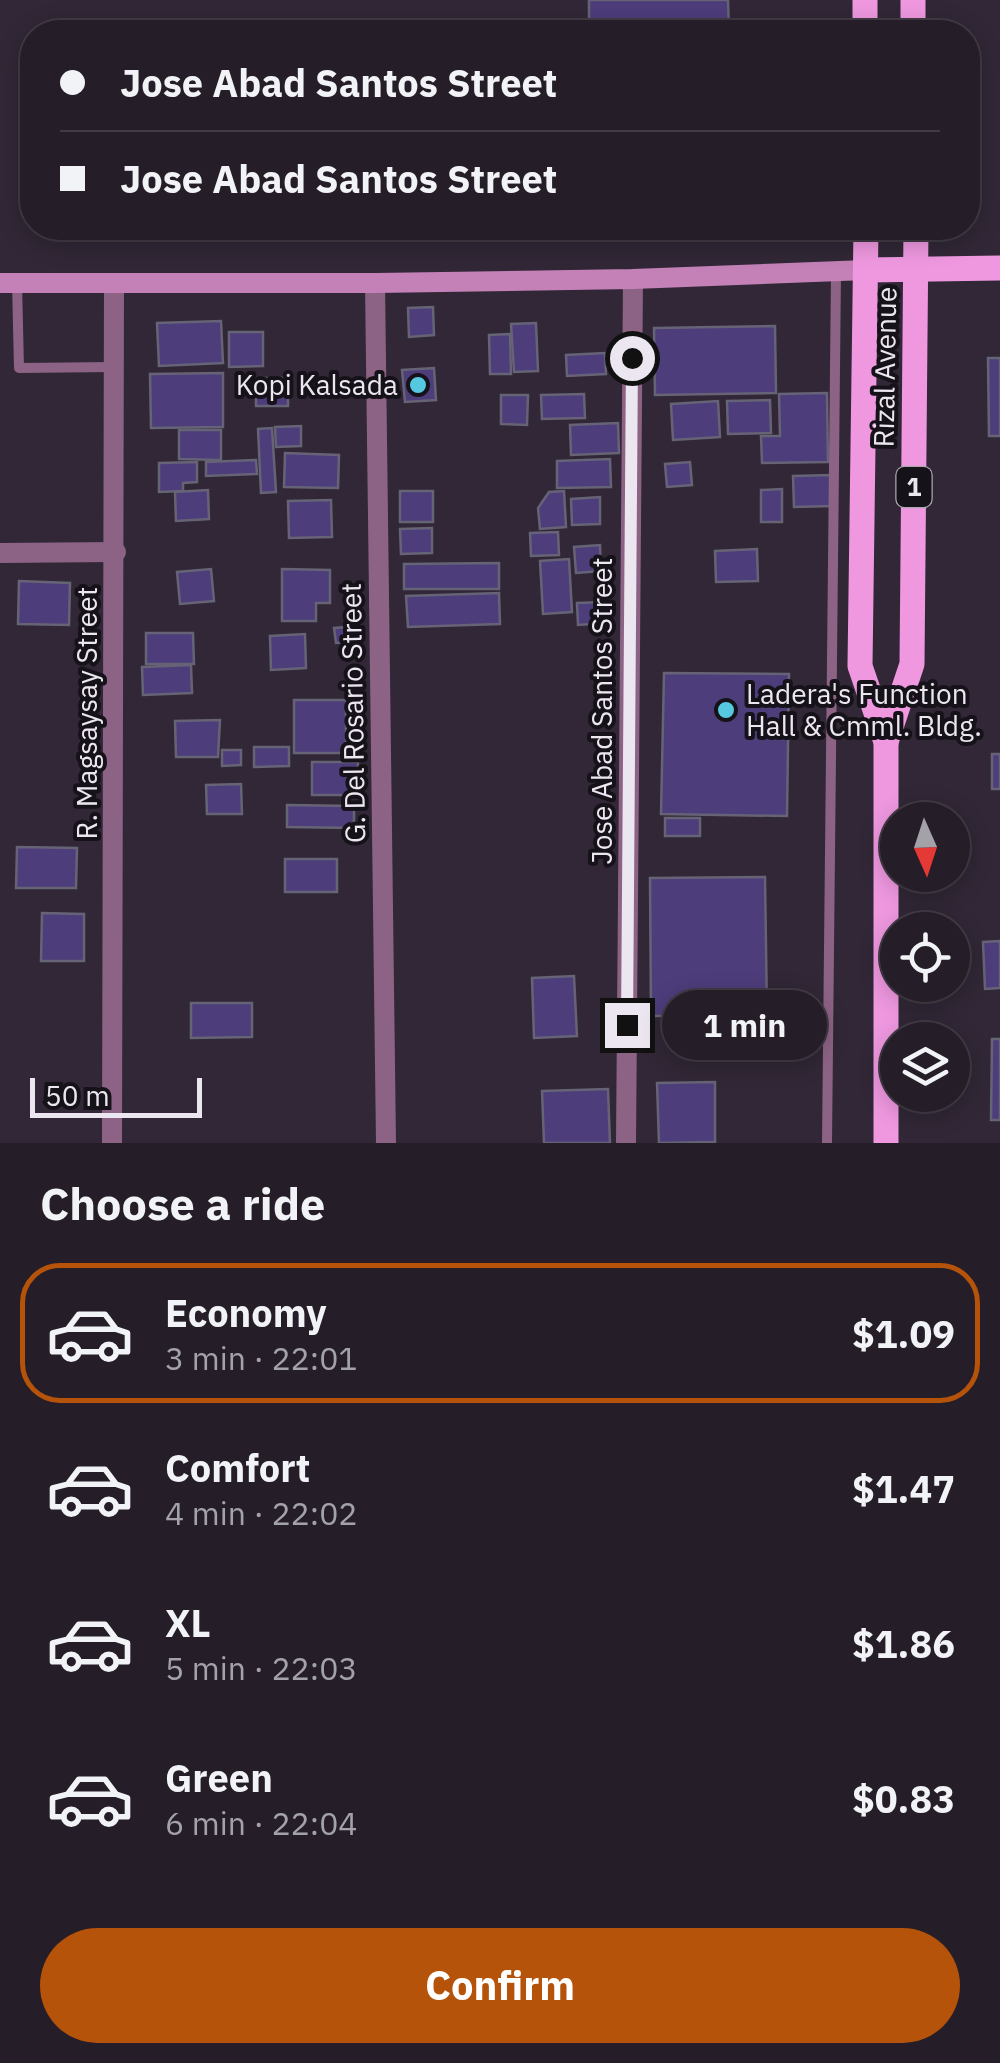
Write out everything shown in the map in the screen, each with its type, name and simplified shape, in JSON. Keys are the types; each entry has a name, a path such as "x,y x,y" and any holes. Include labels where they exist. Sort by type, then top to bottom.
{"main road":[{"name":"Rizal Avenue","path":"866,240 860,666 886,742"},
{"name":"Rizal Avenue","path":"886,1143 886,742 912,664 916,240"},
{"path":"9,283 375,283 1000,268"}],"street":[{"name":"Jose Abad Santos Street","path":"626,1143 633,279"},
{"name":"R. Magsaysay Street","path":"112,1143 114,283"},
{"name":"G. Del Rosario Street","path":"375,283 386,1143"},
{"path":"0,553 116,552"}],"lane":[{"path":"827,1143 836,271"},
{"path":"9,283 19,368 114,367"}],"building":[{"path":"589,0 728,0 729,20 589,20"},
{"path":"433,307 434,335 409,337 408,308"},
{"path":"221,321 223,363 159,366 157,323"},
{"path":"536,323 538,371 514,372 511,324"},
{"path":"775,326 776,393 655,395 654,328"},
{"path":"229,332 263,332 263,366 229,367"},
{"path":"510,334 511,374 490,374 489,335"},
{"path":"605,353 606,374 567,376 566,355"},
{"path":"988,358 1000,358 1000,436 989,436"},
{"path":"434,368 436,400 405,402 402,370"},
{"path":"223,373 223,427 151,428 150,374"},
{"path":"256,378 288,378 288,406 256,406"},
{"path":"827,393 828,462 762,463 761,436 780,436 779,394"},
{"path":"584,394 585,418 542,419 541,395"},
{"path":"501,395 528,395 527,425 501,424"},
{"path":"770,400 771,433 728,434 727,401"},
{"path":"718,401 720,437 673,440 671,404"},
{"path":"618,423 619,453 571,455 570,425"},
{"path":"301,426 301,446 276,447 275,427"},
{"path":"272,428 276,492 261,493 258,429"},
{"path":"179,430 221,430 221,460 179,459"},
{"path":"285,453 339,455 338,488 284,487"},
{"path":"610,459 611,487 557,488 557,461"},
{"path":"256,460 257,474 206,476 206,462"},
{"path":"197,462 197,482 183,483 183,491 159,492 159,463"},
{"path":"690,462 692,485 667,487 665,464"},
{"path":"832,475 833,506 794,507 793,476"},
{"path":"782,489 782,522 761,522 761,490"},
{"path":"208,490 209,519 176,521 175,492"},
{"path":"400,491 433,491 433,522 400,522"},
{"path":"564,491 566,527 540,529 538,508 549,492"},
{"path":"600,497 600,524 572,525 571,499"},
{"path":"331,500 332,537 289,538 288,501"},
{"path":"432,528 432,553 401,554 400,529"},
{"path":"558,532 559,555 531,556 530,533"},
{"path":"600,545 601,571 576,573 574,547"},
{"path":"757,549 758,581 716,582 715,551"},
{"path":"569,559 572,612 543,614 540,561"},
{"path":"499,563 499,589 404,589 404,564"},
{"path":"211,569 214,601 180,604 177,572"},
{"path":"282,569 330,570 330,603 316,603 316,621 282,621"},
{"path":"19,581 70,583 69,625 18,624"},
{"path":"499,593 500,624 408,627 406,596"},
{"path":"604,602 606,623 578,625 577,603"},
{"path":"361,626 362,641 336,643 334,628"},
{"path":"146,633 193,633 194,664 146,664"},
{"path":"305,634 306,668 271,670 270,636"},
{"path":"191,665 192,693 143,695 142,667"},
{"name":"Ladera's Function Hall & Cmml. Bldg.","path":"664,673 789,674 787,816 661,814"},
{"path":"294,700 346,700 346,753 294,753"},
{"path":"220,720 218,757 176,757 175,721"},
{"path":"254,747 289,747 289,766 254,767"},
{"path":"222,750 241,750 241,765 222,766"},
{"path":"992,754 1000,754 1000,789 992,789"},
{"path":"312,762 358,762 358,795 312,795"},
{"path":"241,784 242,814 207,814 206,785"},
{"path":"287,805 354,806 354,828 287,827"},
{"path":"665,818 700,818 700,836 665,836"},
{"path":"17,847 77,848 76,888 16,888"},
{"path":"285,859 337,859 337,892 285,892"},
{"path":"765,877 767,1015 651,1016 650,878"},
{"path":"42,913 84,914 84,961 41,961"},
{"path":"1000,941 1000,988 985,989 983,942"},
{"path":"574,976 577,1036 534,1038 532,978"},
{"path":"191,1003 252,1003 252,1037 191,1038"},
{"path":"992,1039 1000,1039 1000,1120 991,1120"},
{"path":"715,1082 715,1142 659,1143 657,1083"},
{"path":"608,1089 610,1143 544,1143 542,1091"}],"place":[{"name":"Kopi Kalsada","path":"418,385"},
{"name":"Ladera's Function Hall & Cmml. Bldg.","path":"726,710"}],"route":[{"path":"627,1025 632,358"}]}
